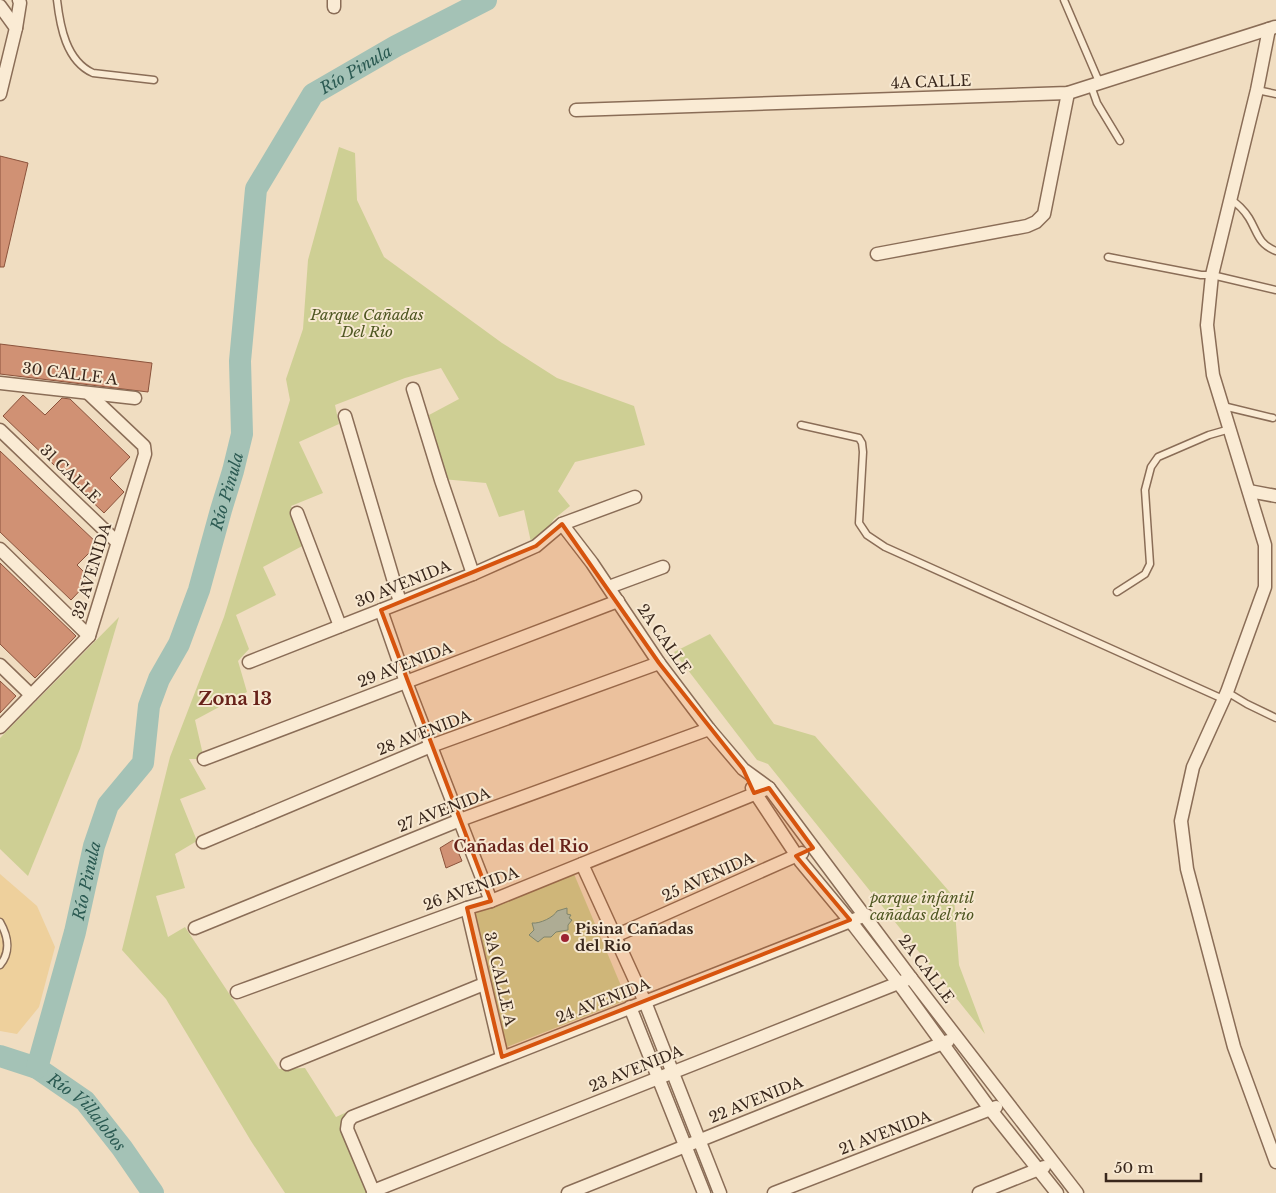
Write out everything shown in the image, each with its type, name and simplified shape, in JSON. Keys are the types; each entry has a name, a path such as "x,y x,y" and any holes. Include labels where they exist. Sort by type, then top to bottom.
{"street":[{"path":"0,94 16,28 19,0"},
{"path":"0,6 16,28"},
{"path":"1272,28 1212,275 1207,325 1213,375 1265,545 1265,587 1225,696 1193,767 1181,821 1188,869 1234,1047 1276,1162"},
{"name":"4A CALLE","path":"576,110 1068,93 1272,28"},
{"path":"877,254 1027,226 1036,222 1044,214 1068,93"},
{"name":"30 CALLE A","path":"0,382 88,394 136,398"},
{"path":"413,389 440,480 473,574"},
{"name":"32 AVENIDA","path":"0,727 89,636 145,450 144,446 88,394"},
{"path":"345,416 400,602"},
{"name":"31 CALLE","path":"0,430 117,542"},
{"path":"1249,491 1276,496"},
{"name":"30 AVENIDA","path":"249,662 473,574 536,546 562,524 635,497"},
{"path":"297,513 340,626"},
{"name":"2A CALLE","path":"562,524 592,562 659,663 743,770 754,793 796,856 850,920 990,1109 1057,1193"},
{"path":"0,549 89,636"},
{"path":"609,587 663,567"},
{"name":"29 AVENIDA","path":"204,759 618,601"},
{"path":"381,610 406,682 491,901"},
{"name":"28 AVENIDA","path":"203,842 431,746 659,663"},
{"path":"0,665 31,695"},
{"name":"27 AVENIDA","path":"195,928 460,820 709,729"},
{"name":"2A CALLE","path":"743,770 769,788 866,915 911,978 1077,1193"},
{"name":"26 AVENIDA","path":"237,992 467,908 491,901 769,788"},
{"name":"25 AVENIDA","path":"615,936 814,848"},
{"path":"582,864 645,1002 720,1193"},
{"name":"3A CALLE A","path":"467,908 502,1058"},
{"name":"24 AVENIDA","path":"373,1192 347,1129 348,1122 352,1117 866,915"},
{"name":"23 AVENIDA","path":"373,1192 911,978"},
{"path":"288,1064 484,984"},
{"path":"630,1008 704,1193"},
{"name":"22 AVENIDA","path":"568,1193 957,1037"},
{"name":"21 AVENIDA","path":"774,1193 1008,1102"},
{"path":"979,1193 1039,1170 1053,1162"}],"lane":[{"path":"56,0 67,45 78,64 93,73 154,80"},
{"path":"1064,0 1097,77 1096,103 1120,141"},
{"path":"1257,90 1276,94"},
{"path":"1230,199 1240,205 1260,240 1276,251"},
{"path":"1108,257 1202,275 1212,275 1276,290"},
{"path":"1221,405 1274,418"},
{"path":"801,425 859,438 862,443 863,452 859,523 867,535 885,547 1276,718"},
{"path":"1116,592 1145,574 1150,564 1145,490 1151,467 1158,457 1209,435 1230,429"},
{"path":"0,922 8,944 7,957 0,965"}],"highlighted area":[{"path":"562,524 659,663 743,769 754,793 769,788 813,848 796,856 850,920 502,1057 467,908 491,901 381,610 536,546"}],"green space":[{"name":"Parque Cañadas Del Rio","path":"339,147 355,153 357,200 384,257 502,343 557,378 634,406 645,445 575,462 558,491 570,506 554,519 543,536 531,542 524,510 499,517 486,483 442,479 429,415 459,399 441,368 405,378 335,405 339,424 299,442 323,493 291,506 306,544 263,567 276,595 236,615 249,649 238,661 247,692 195,720 204,759 189,759 206,789 180,799 197,841 175,854 185,888 156,896 168,937 185,927 279,1069 305,1068 336,1117 347,1112 377,1193 285,1193 251,1141 166,999 122,950 170,757 224,617 290,400 286,379 303,329 308,260"},
{"path":"119,617 80,749 28,876 0,849 0,738"},
{"name":"parque infantil cañadas del rio","path":"710,634 774,724 815,736 954,897 959,965 985,1034 768,764 757,760 674,652"},
{"path":"574,874 627,1000 504,1048 468,909"}],"sand":[{"path":"0,874 37,906 55,947 39,1007 17,1034 0,1031"}],"shaded area":[{"path":"567,908 567,914 571,915 569,918 572,920 568,925 568,930 556,932 551,937 544,937 538,942 529,935 534,930 532,923 546,920 557,911"}],"building":[{"path":"0,156 28,163 4,267 0,267"},
{"path":"0,344 152,363 148,392 0,374"},
{"path":"23,395 45,415 62,398 70,399 130,457 110,478 124,492 104,513 3,416"},
{"path":"0,451 98,544 77,565 91,579 71,600 0,532"},
{"path":"0,563 76,636 35,678 0,644"},
{"path":"0,681 16,696 0,713"},
{"path":"453,840 462,861 446,868 440,848"}],"waterway":[{"name":"Río Pinula","path":"37,1068 75,932 94,846 108,805 143,763 149,706 159,679 179,644 199,590 233,471 242,434 240,361 256,189 313,94 396,46 486,0"},
{"name":"Río Villalobos","path":"0,1056 37,1068 85,1101 122,1148 153,1193"}],"place":[{"name":"Pisina Cañadas del Rio","path":"565,938"}],"district":[{"name":"Zona 13","path":"235,699"},
{"name":"Cañadas del Rio","path":"521,846"}]}
